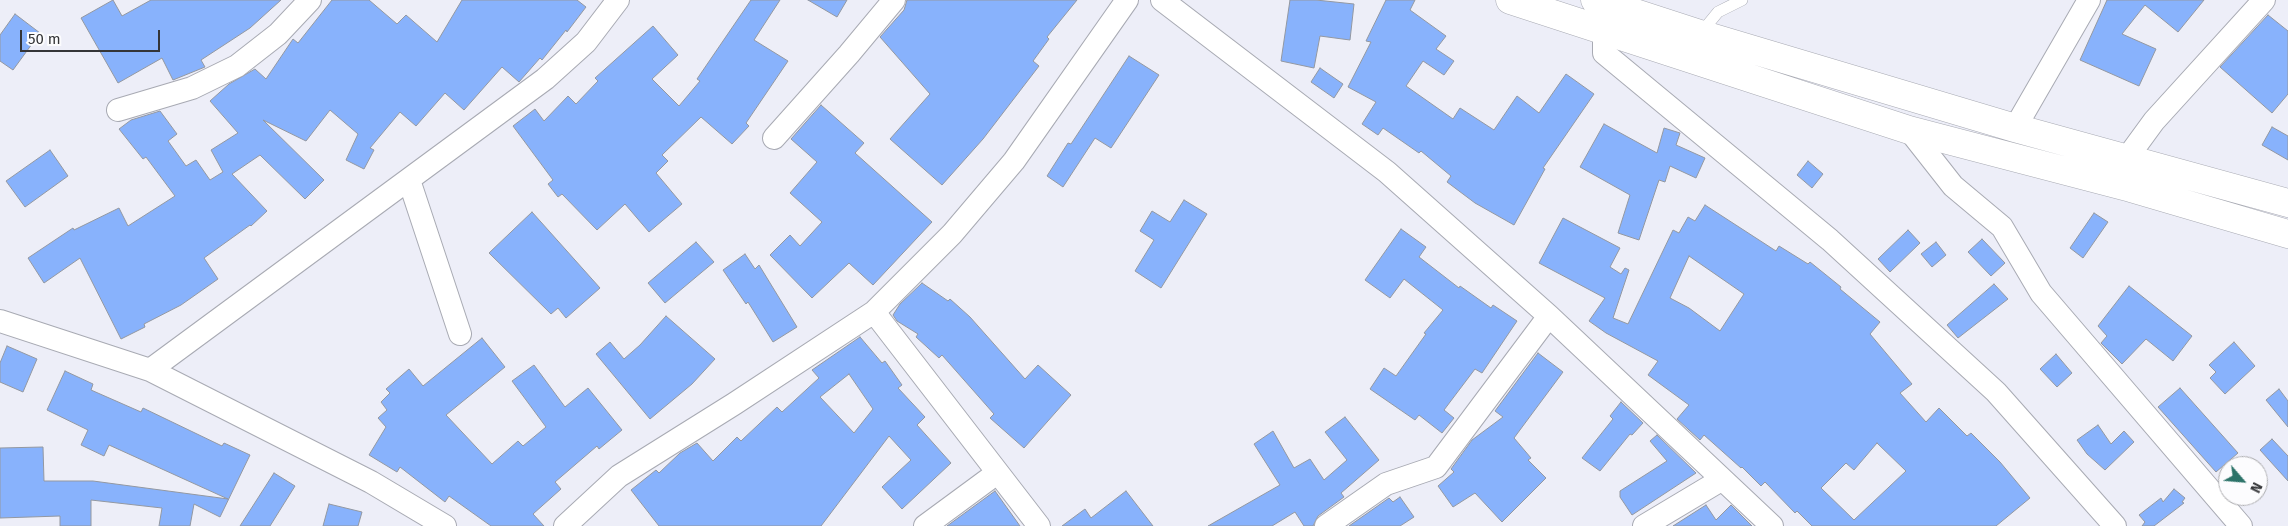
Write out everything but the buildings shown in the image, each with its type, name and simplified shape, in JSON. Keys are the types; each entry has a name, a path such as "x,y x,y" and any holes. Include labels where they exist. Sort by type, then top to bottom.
{"main road":[{"path":"1510,0 1909,130 2131,188 2288,234"},
{"path":"1595,0 1700,34 2015,128 2288,203"}],"street":[{"path":"118,110 192,88 237,66 278,34 310,0"},
{"path":"150,370 545,79 586,42 618,0"},
{"path":"774,138 894,0"},
{"path":"565,526 618,476 874,312 952,234 1014,161 1126,0"},
{"path":"1162,0 1388,172 1549,316 1772,526"},
{"path":"2015,128 2089,0"},
{"path":"2127,158 2154,121 2264,0"},
{"path":"1604,31 1604,53 1830,240 1988,385 2115,526"},
{"path":"1909,130 1953,186 2002,227 2041,293 2241,526"},
{"path":"409,180 460,334"},
{"path":"874,312 1039,526"},
{"path":"1326,526 1386,484 1436,467 1549,316"},
{"path":"0,321 150,370 371,482 445,526"},
{"path":"925,526 997,473"},
{"path":"1644,526 1721,480"}],"lane":[{"path":"1700,34 1718,12 1742,0"}]}
